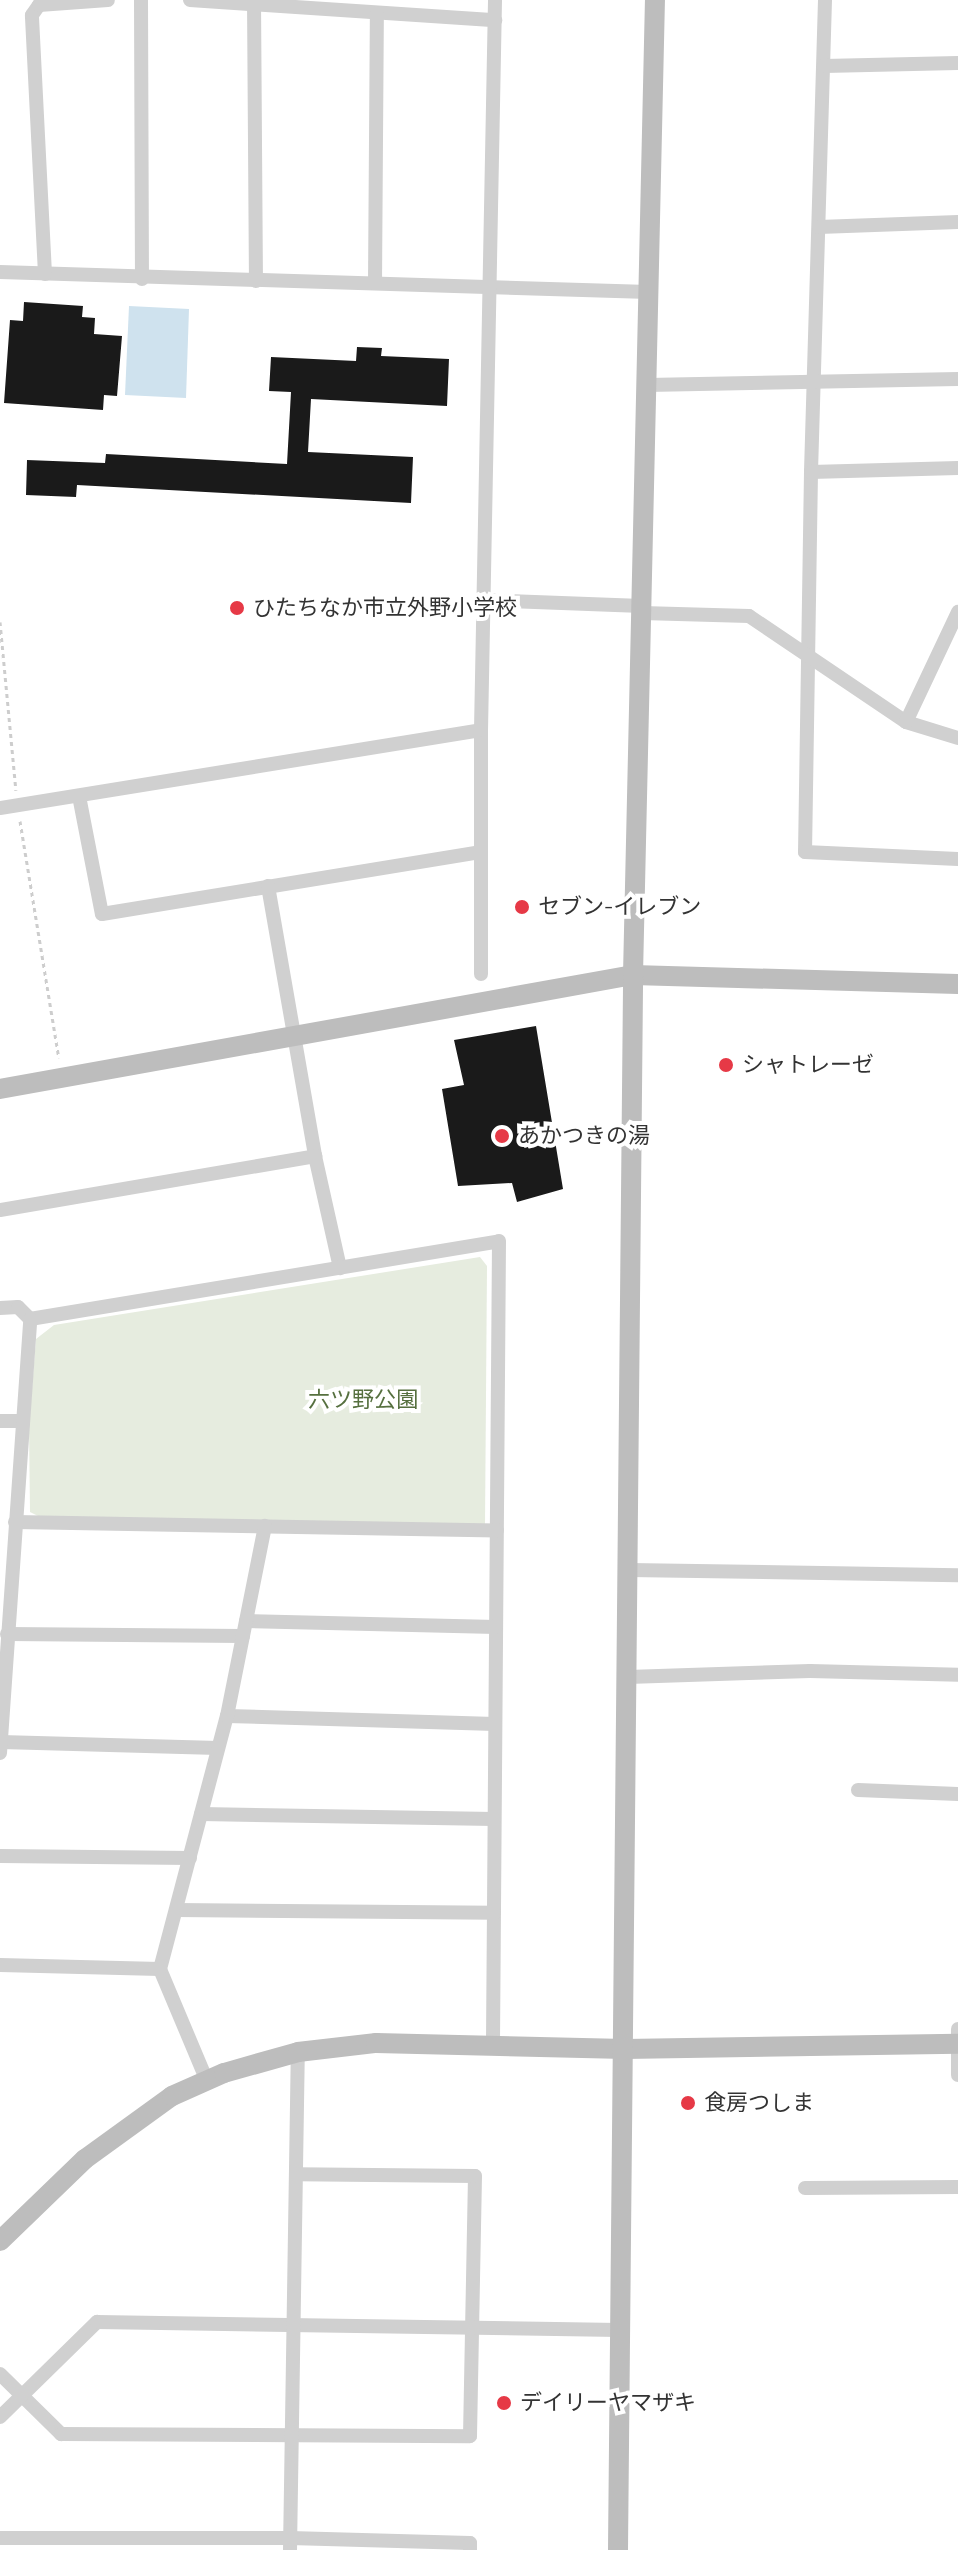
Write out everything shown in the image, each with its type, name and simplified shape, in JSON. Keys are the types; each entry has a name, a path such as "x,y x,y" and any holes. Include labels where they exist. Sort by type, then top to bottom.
{"street":[{"path":"45,274 32,15 39,5 108,0"},
{"path":"141,0 142,279"},
{"path":"190,0 254,1 495,20"},
{"path":"481,974 481,730 495,0"},
{"path":"618,2550 633,975 655,0"},
{"path":"825,0 811,472 805,852 958,859"},
{"path":"254,1 256,281"},
{"path":"375,283 377,13"},
{"path":"824,66 958,63"},
{"path":"819,227 958,222"},
{"path":"0,272 142,279 649,292"},
{"path":"647,385 958,379"},
{"path":"811,472 958,468"},
{"path":"484,600 749,616 906,722 958,738"},
{"path":"906,722 958,612"},
{"path":"0,808 481,730"},
{"path":"79,796 102,914 480,852"},
{"path":"268,886 315,1156 340,1268"},
{"path":"0,1089 633,975 958,984"},
{"path":"0,1210 315,1156"},
{"path":"30,1319 499,1241 493,2044"},
{"path":"0,1308 18,1307 30,1319"},
{"path":"0,1753 30,1319"},
{"path":"0,1421 21,1421"},
{"path":"15,1522 497,1530"},
{"path":"207,2081 160,1969 227,1716 265,1526"},
{"path":"629,1570 958,1575"},
{"path":"246,1621 496,1627"},
{"path":"7,1634 243,1636"},
{"path":"628,1677 810,1671 958,1675"},
{"path":"227,1716 495,1724"},
{"path":"1,1742 218,1748"},
{"path":"858,1790 958,1794"},
{"path":"201,1814 494,1819"},
{"path":"0,1856 190,1858"},
{"path":"176,1910 494,1913"},
{"path":"0,1965 160,1969"},
{"path":"958,2029 958,2075"},
{"path":"0,2241 85,2159 126,2126 172,2096 262,2060 298,2052 376,2043 625,2049 958,2044"},
{"path":"290,2544 298,2052"},
{"path":"0,2374 61,2434 294,2438 470,2436 475,2176 297,2174"},
{"path":"805,2188 958,2187"},
{"path":"0,2417 97,2322 619,2330"},
{"path":"0,2538 130,2544 470,2543 470,2550"}],"path":[{"path":"0,622 17,805 62,1077"}],"green space":[{"name":"六ツ野公園","path":"480,1257 487,1266 485,1524 46,1520 30,1512 29,1426 36,1339 54,1325"}],"water":[{"path":"129,306 189,309 186,398 125,395"}],"building":[{"path":"24,302 83,306 82,317 95,318 94,334 122,336 117,396 104,395 103,410 4,403 10,320 23,321"},
{"path":"357,347 382,348 381,356 449,359 447,406 311,399 308,452 413,457 411,503 77,485 76,497 26,495 27,460 105,463 106,454 287,464 291,392 269,391 271,357 356,361"},
{"name":"あかつきの湯","path":"536,1026 563,1189 517,1202 512,1183 458,1186 442,1089 464,1085 454,1040"}],"place":[{"name":"ひたちなか市立外野小学校","path":"237,608"},
{"name":"セブン-イレブン","path":"522,907"},
{"name":"シャトレーゼ","path":"726,1065"},
{"name":"あかつきの湯","path":"502,1136"},
{"name":"食房つしま","path":"688,2103"},
{"name":"デイリーヤマザキ","path":"504,2403"}]}
